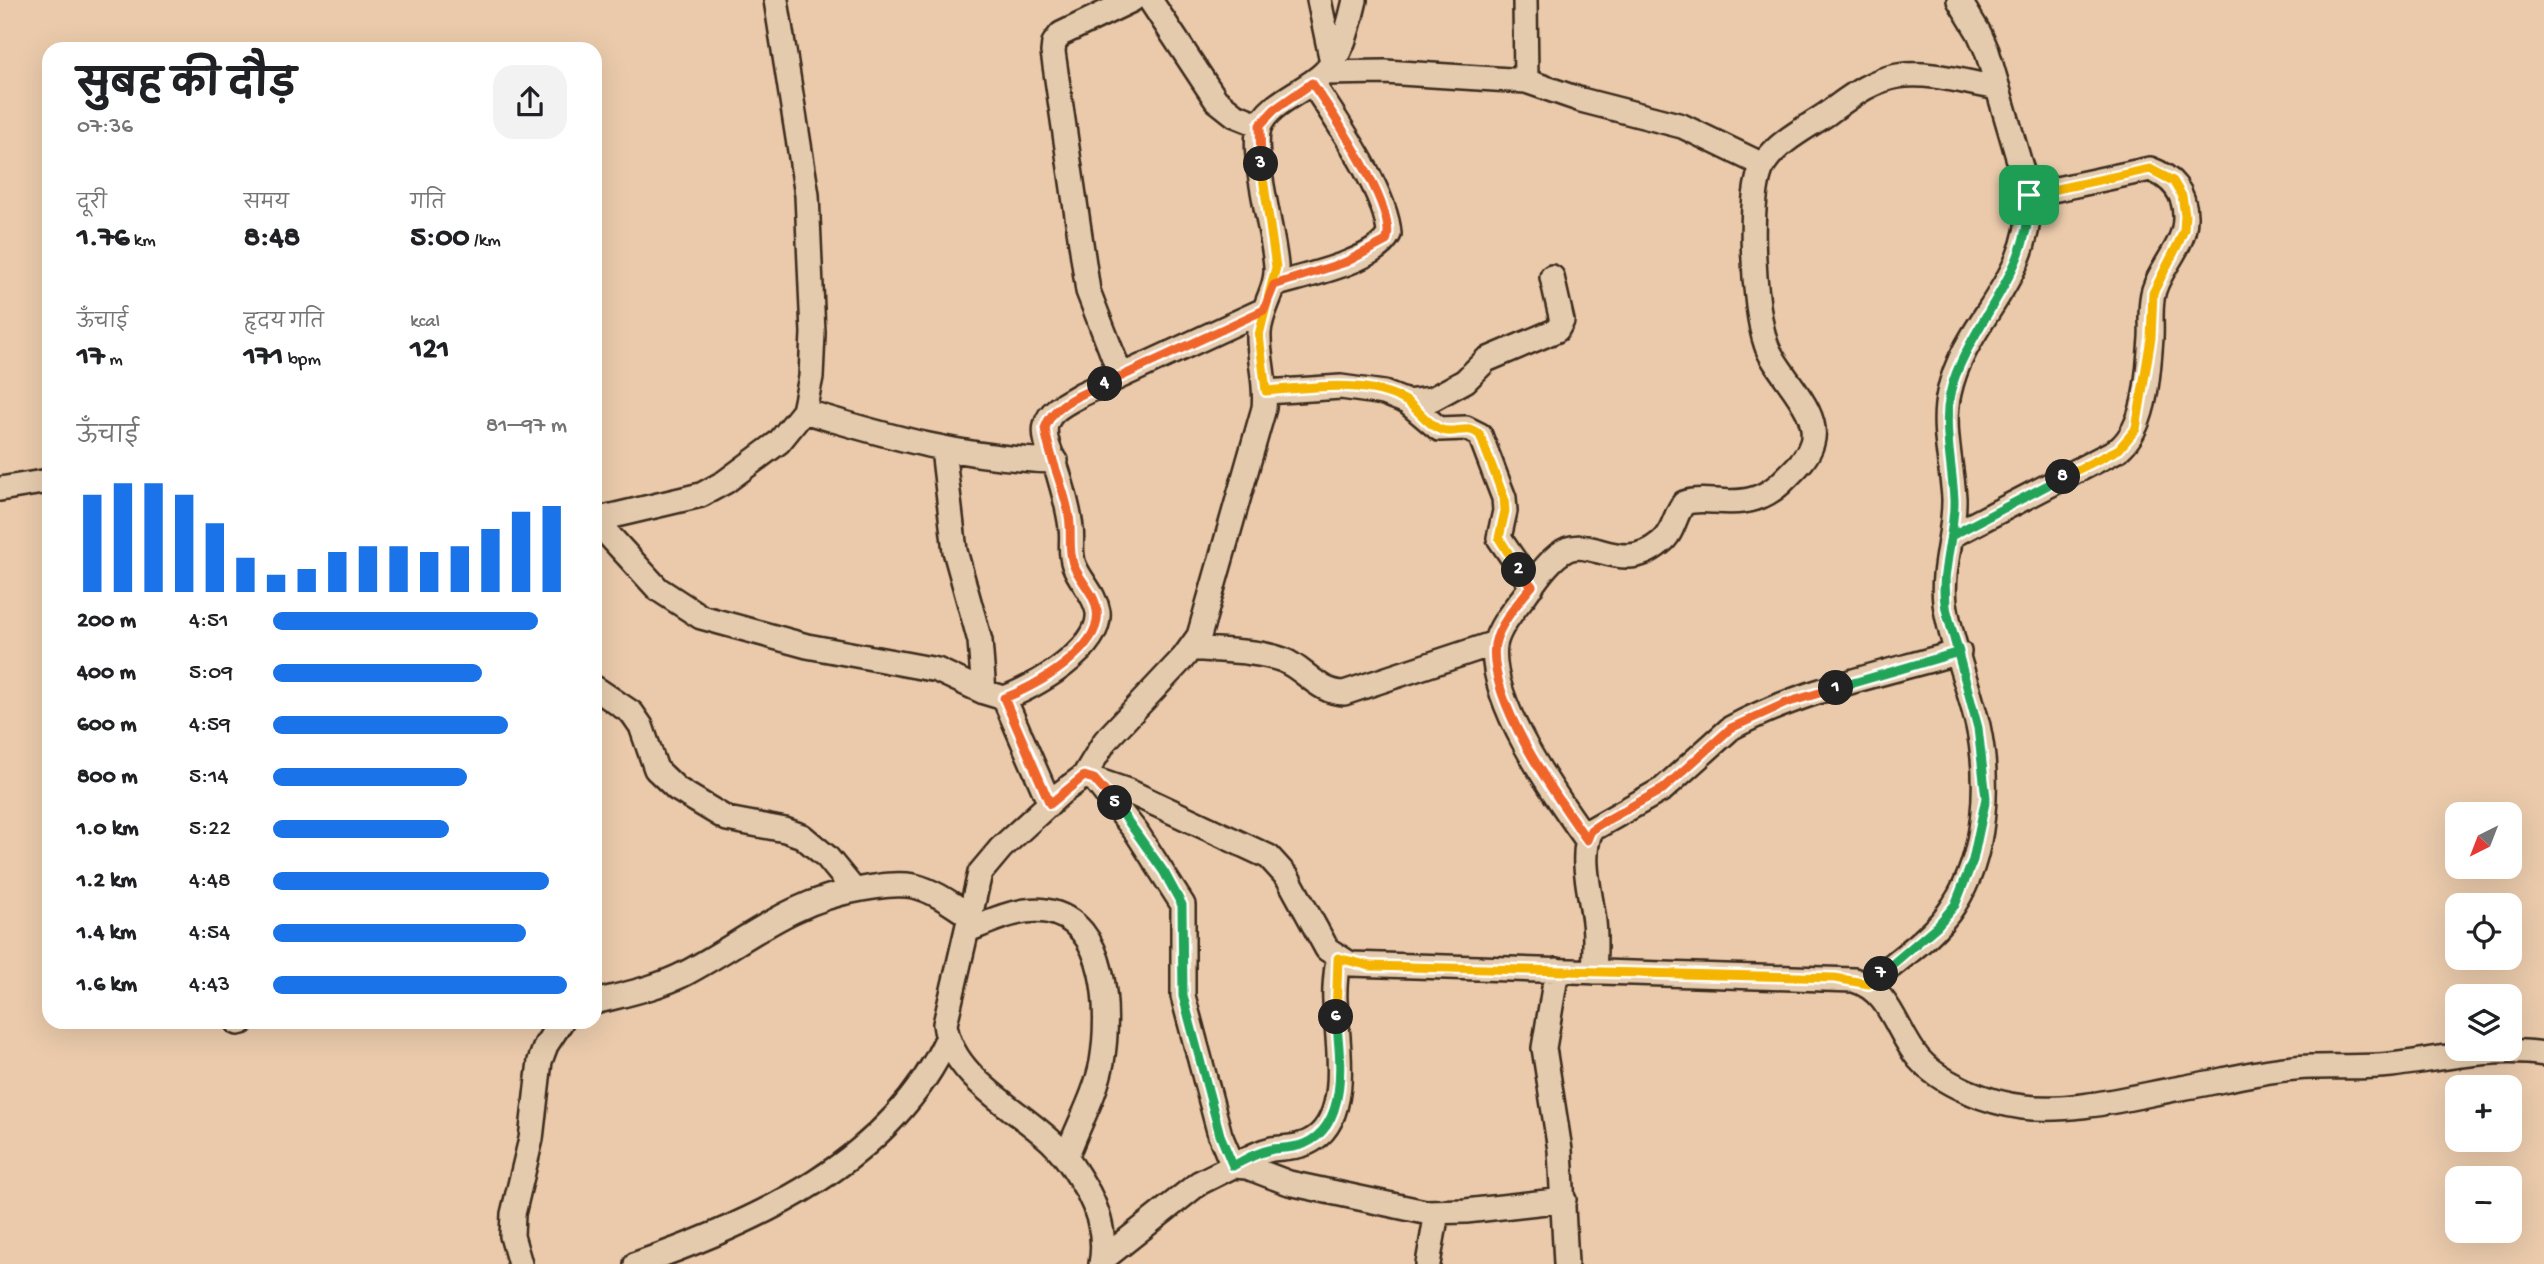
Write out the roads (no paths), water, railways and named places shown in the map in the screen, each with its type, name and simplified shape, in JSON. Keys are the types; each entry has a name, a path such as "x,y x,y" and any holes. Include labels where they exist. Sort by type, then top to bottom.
{"street":[{"path":"602,519 701,495 725,482 779,442 804,411 811,377 813,333 807,195 776,0"},
{"path":"1121,376 1095,313 1083,269 1053,52 1054,43 1061,34 1132,0"},
{"path":"1150,0 1216,100 1235,115 1260,125"},
{"path":"1274,285 1346,262 1381,245 1389,234 1386,217 1323,73 1319,0"},
{"path":"636,1264 728,1231 777,1206 823,1176 869,1140 908,1101 934,1066 947,1039 948,1012 981,873 1001,848 1050,804 1089,778 1105,741 1192,648 1208,614 1255,449 1266,391 1259,335 1264,310 1274,285 1276,267 1259,147 1260,125 1274,110 1323,73 1347,33 1355,0"},
{"path":"1525,0 1526,81"},
{"path":"1869,984 1937,926 1955,905 1973,860 1986,798 1978,728 1944,592 1954,507 1946,429 1949,393 1964,356 2020,255 2030,216 2029,195 1998,88 1979,33 1959,0"},
{"path":"1323,73 1385,72 1526,81 1581,100 1682,126 1763,165"},
{"path":"1587,840 1543,774 1517,727 1496,672 1496,643 1532,586 1569,549 1579,547 1620,557 1653,548 1672,529 1679,509 1692,500 1732,503 1765,497 1801,463 1808,451 1813,441 1807,413 1795,388 1773,360 1762,330 1753,212 1755,183 1763,165 1780,147 1854,95 1887,78 1910,75 1998,88"},
{"path":"1951,536 2119,449 2130,439 2140,414 2151,338 2153,293 2184,230 2182,196 2173,181 2150,169 2029,195"},
{"path":"1407,402 1432,399 1447,393 1486,360 1557,330 1562,314 1552,277"},
{"path":"602,528 657,589 701,617 807,646 937,670 994,695 1063,665 1090,639 1098,614 1094,601 1074,566 1070,521 1056,461 1047,441 1045,428 1048,420 1063,405 1264,310"},
{"path":"1266,391 1341,387 1384,393 1407,402 1439,429 1466,428 1480,435 1504,498 1505,511 1499,538 1532,586"},
{"path":"804,411 885,436 943,449 1006,460 1056,461"},
{"path":"943,449 955,551 994,695 1050,804"},
{"path":"0,489 42,482"},
{"path":"1192,648 1270,656 1297,667 1329,691 1344,693 1496,643"},
{"path":"1594,972 1595,945 1586,862 1587,840 1591,830 1663,789 1731,728 1744,721 1807,696 1959,652"},
{"path":"602,693 632,713 641,726 656,769 692,801 727,819 802,836 827,857 854,890"},
{"path":"1089,778 1128,791 1269,857 1279,865 1318,934 1338,958 1370,966 1835,978 1869,984 1880,994 1918,1058 1930,1069 1998,1102 2023,1107 2048,1108 2108,1101 2311,1066 2387,1065 2512,1052 2544,1054"},
{"path":"1089,778 1138,833 1182,905 1183,996 1220,1135 1233,1166"},
{"path":"602,1000 658,986 793,908 825,896 900,884 916,887 935,894 969,923"},
{"path":"969,923 1033,910 1056,913 1084,936 1098,961 1105,1024 1102,1065 1066,1158"},
{"path":"1101,1262 1199,1182 1256,1154 1304,1144 1323,1131 1336,1101 1340,1065 1335,1000 1338,958"},
{"path":"1557,970 1544,1048 1560,1150 1566,1264"},
{"path":"520,1264 512,1236 513,1214 531,1139 540,1061 556,1029"},
{"path":"947,1039 953,1054 971,1074 1066,1158 1100,1220 1101,1262"},
{"path":"1233,1166 1247,1167 1289,1183 1402,1208 1437,1212 1564,1200"},
{"path":"1428,1264 1437,1212"}]}
